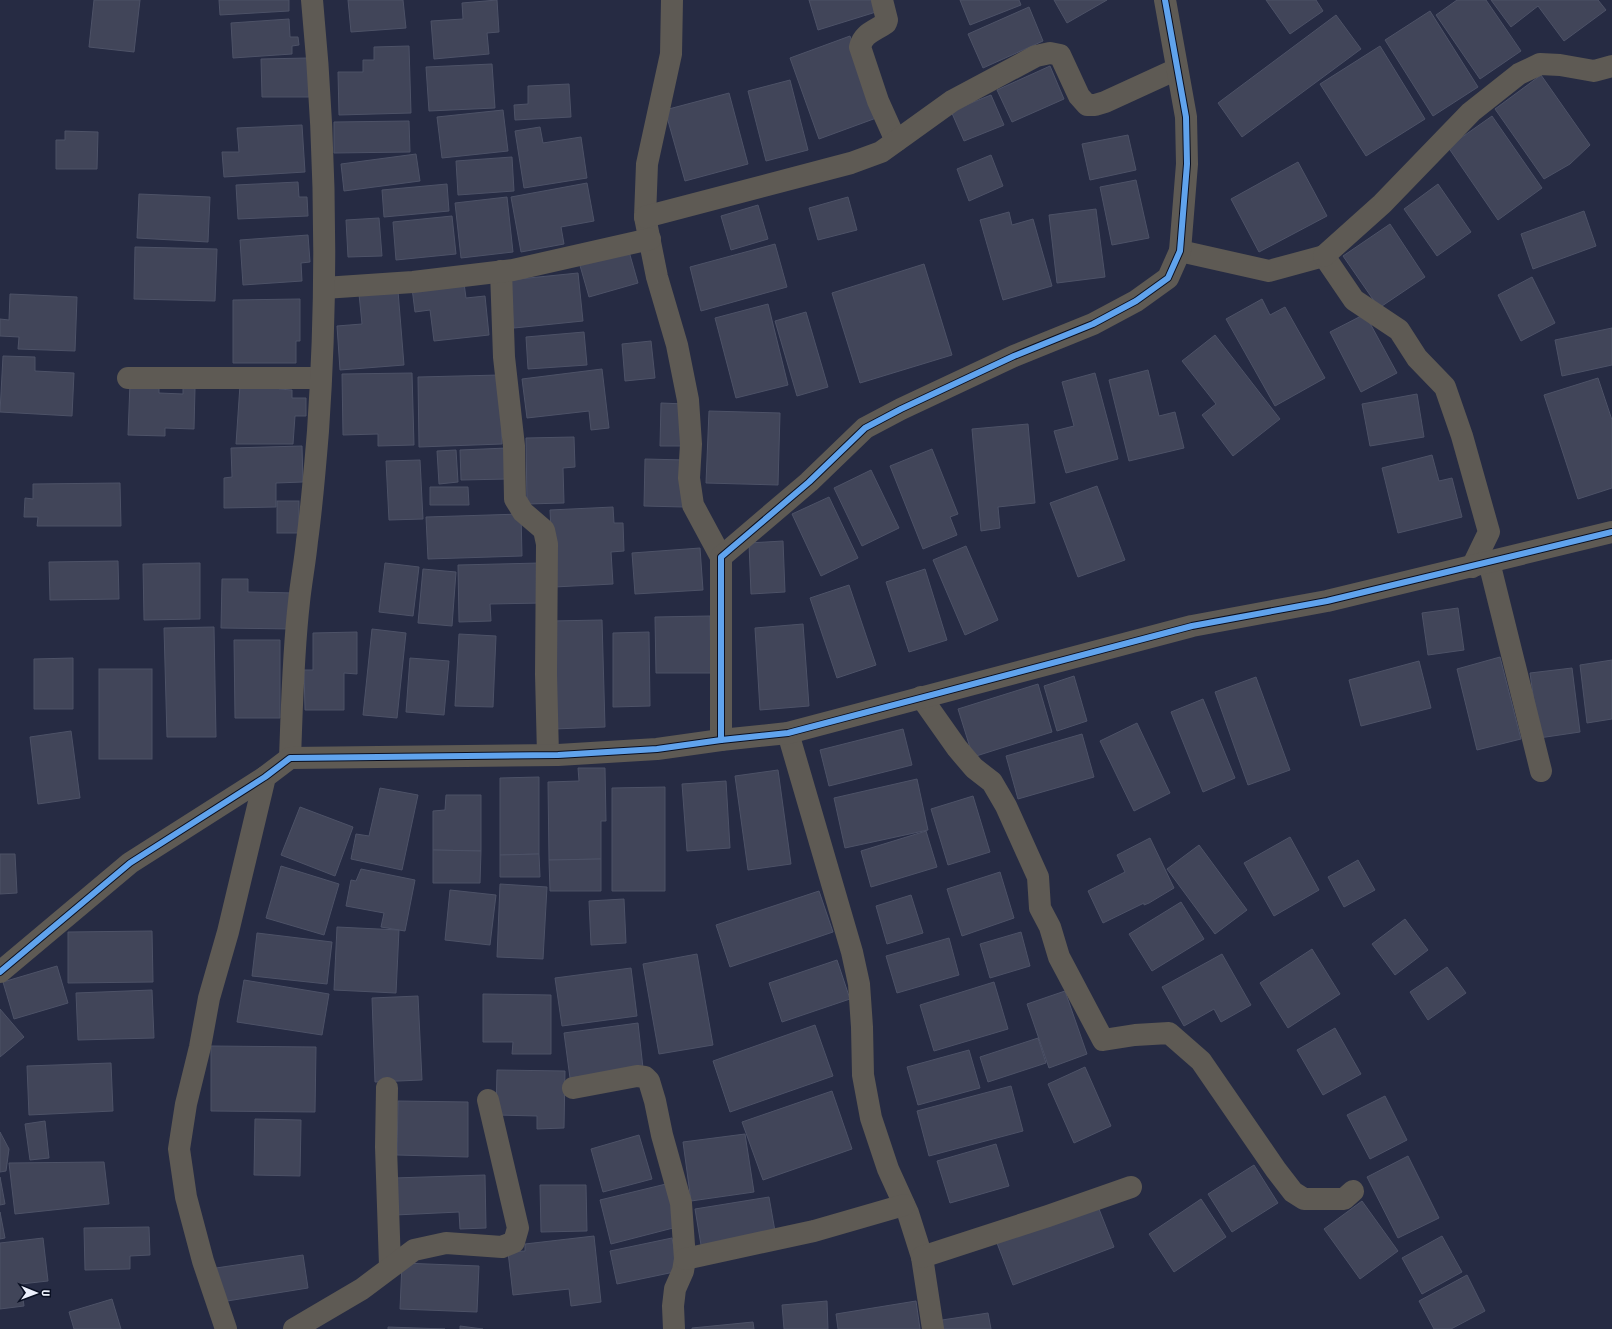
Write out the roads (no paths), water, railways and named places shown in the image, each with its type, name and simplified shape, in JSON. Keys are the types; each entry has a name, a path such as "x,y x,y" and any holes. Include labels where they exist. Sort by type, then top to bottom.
{"street":[{"path":"290,758 299,602 308,542 318,431 324,288 323,153 319,77 312,0"},
{"path":"672,0 671,54 647,164 646,217 657,277 677,345 688,400 691,444 689,478 693,505 721,557 721,740"},
{"path":"882,0 887,20 886,23 865,36 861,40 860,47 878,101 896,141"},
{"path":"721,557 803,487 865,428 901,409 1014,356 1093,324 1136,301 1168,278 1180,251 1188,164 1186,117 1165,0"},
{"path":"646,217 850,163 881,152 952,101 1036,56 1050,53 1060,55 1079,96 1087,104 1095,105 1105,102 1177,69"},
{"path":"1180,251 1269,271 1324,256 1382,204 1472,112 1519,74 1540,64 1560,65 1594,71 1612,66"},
{"path":"324,288 412,282 501,271 650,239"},
{"path":"1324,256 1354,300 1399,330 1417,358 1445,387 1462,436 1489,532 1481,564 1541,771"},
{"path":"501,271 504,357 514,446 515,499 523,512 544,530 547,544 546,674 548,755"},
{"path":"128,378 321,378"},
{"path":"0,972 130,863 265,777 290,758 548,755 657,749 788,733 880,710 921,697 1192,626 1326,601 1612,532"},
{"path":"921,697 957,748 974,768 992,782 1006,806 1038,877 1040,908 1050,927 1059,957 1103,1040 1135,1035 1169,1033 1201,1061 1276,1170 1293,1192 1304,1199 1344,1199 1353,1191"},
{"path":"788,733 854,959 859,984 863,1075 871,1118 888,1169 904,1205 922,1257 933,1329"},
{"path":"226,1329 203,1260 186,1197 179,1149 186,1104 200,1047 209,998 228,932 265,777"},
{"path":"573,1088 637,1076 645,1077 649,1081 681,1203 685,1259 683,1271 676,1289 673,1306 674,1329"},
{"path":"387,1088 386,1147 390,1266"},
{"path":"294,1329 362,1289 390,1266 414,1250 446,1243 502,1247 514,1242 518,1228 488,1100"},
{"path":"922,1257 1131,1187"},
{"path":"685,1259 814,1231 904,1205"}]}
